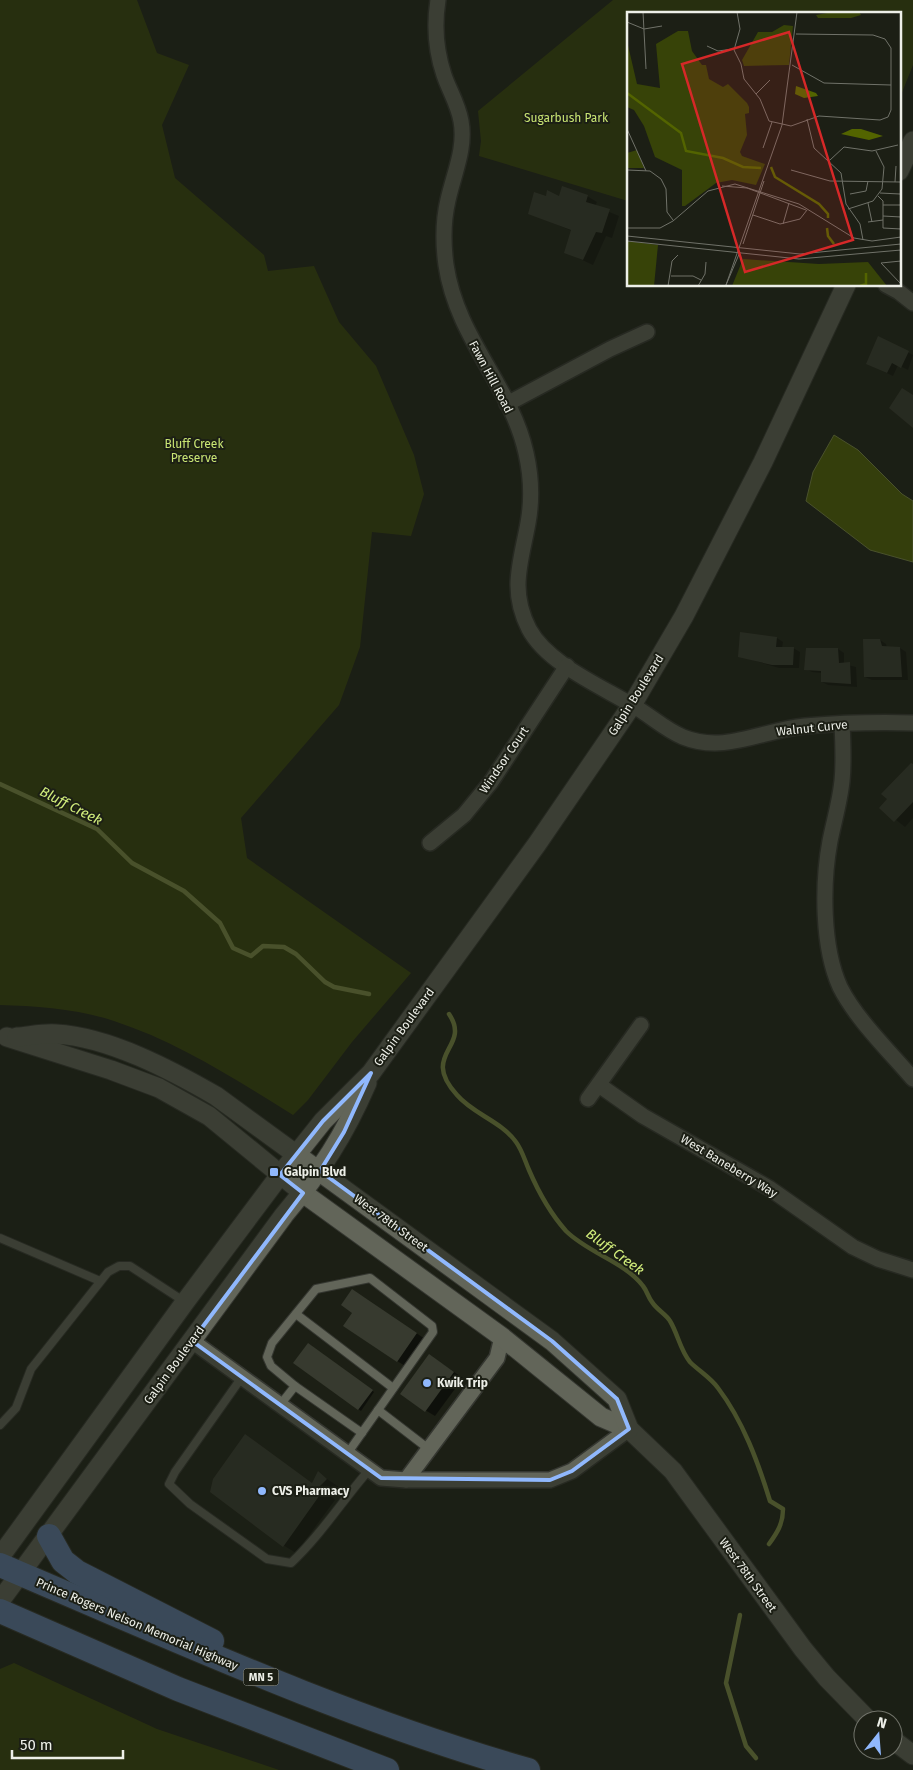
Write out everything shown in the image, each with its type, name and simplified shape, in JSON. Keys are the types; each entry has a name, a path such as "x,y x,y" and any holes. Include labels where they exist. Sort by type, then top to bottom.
{"main road":[{"path":"49,1536 62,1561 77,1572 234,1652 310,1696"},
{"name":"Prince Rogers Nelson Memorial Highway","path":"10,1570 310,1696 472,1754 528,1770"},
{"path":"0,1612 178,1689 388,1770"}],"street":[{"name":"Fawn Hill Road","path":"438,0 436,14 438,55 444,77 458,107 463,140 444,223 446,264 456,310 507,404 526,454 529,478 529,521 519,569 518,599 530,632 540,645 567,666 632,705"},
{"path":"900,169 913,141"},
{"name":"Galpin Boulevard","path":"0,1557 185,1302 280,1175 331,1112 371,1073 537,844 632,705 684,616 763,462 846,286"},
{"path":"888,286 913,303"},
{"path":"507,404 610,349 647,332"},
{"name":"Windsor Court","path":"430,843 464,815 487,787 567,666"},
{"name":"Walnut Curve","path":"632,705 666,728 702,743 725,744 777,730 842,724 913,723"},
{"path":"842,724 844,754 842,780 827,867 827,935 831,965 841,989 855,1010 913,1079"},
{"path":"588,1099 642,1026"},
{"name":"West 78th Street","path":"4,1038 56,1034 96,1042 131,1054 173,1072 216,1096 554,1343 617,1399 629,1429"},
{"name":"West 78th Street","path":"4,1038 112,1070 159,1088 209,1116 303,1193 502,1337 601,1417 629,1429 673,1471 802,1650 858,1710"},
{"name":"Galpin Boulevard","path":"0,1601 10,1570 49,1536 320,1171 344,1132 371,1073"},
{"name":"West Baneberry Way","path":"599,1085 643,1116 769,1188 853,1247 878,1259 913,1270"},
{"path":"406,1480 497,1358 502,1337"},
{"path":"192,1341 381,1478 406,1480 550,1480 572,1471 629,1429"}],"lane":[{"path":"0,1238 100,1282"},
{"path":"0,1425 16,1408 31,1369 108,1272 119,1266 130,1266 185,1302"},
{"path":"347,1454 362,1433 393,1388 433,1332 432,1326 370,1278 316,1289 272,1343 267,1357 270,1366 295,1386 362,1433"},
{"path":"296,1314 393,1388"},
{"path":"242,1378 175,1472 169,1484 190,1504 267,1559 291,1563 311,1544 344,1498 369,1470"},
{"path":"280,1405 295,1386"},
{"path":"378,1410 430,1450"}],"highlighted area":[{"path":"371,1073 344,1132 320,1171 552,1341 617,1399 629,1429 572,1471 550,1480 381,1478 192,1341 303,1193 280,1175 323,1121"}],"green space":[{"name":"Bluff Creek Preserve","path":"0,0 137,0 157,53 189,65 162,125 175,178 264,255 268,271 314,266 339,322 376,366 414,455 424,494 411,536 372,532 360,647 339,705 241,818 247,858 411,973 352,1042 308,1100 293,1115 206,1062 161,1039 138,1030 114,1021 72,1011 43,1007 0,1005"},
{"name":"Sugarbush Park","path":"613,0 913,0 913,65 900,98 900,12 627,12 627,201 479,156 481,141 478,111"},
{"path":"14,1663 157,1729 279,1770 0,1770 0,1669"}],"shaded area":[{"path":"834,435 858,450 902,494 913,501 913,562 870,550 806,501 813,472"}],"building":[{"path":"562,186 588,195 586,202 610,209 602,233 596,232 583,260 564,253 571,230 528,214 534,192 546,196 547,190 559,196"},
{"path":"878,336 909,351 901,368 892,363 887,373 866,364"},
{"path":"902,388 913,395 913,428 889,408"},
{"path":"740,632 777,637 776,647 794,647 793,665 772,665 738,657"},
{"path":"863,639 880,639 882,646 900,647 902,677 864,677"},
{"path":"806,648 838,648 839,663 850,662 851,684 821,682 821,671 804,670"},
{"path":"911,763 913,764 913,802 894,822 879,808 887,799 881,794"},
{"path":"352,1289 417,1333 397,1362 343,1326 352,1313 341,1305"},
{"path":"308,1343 373,1390 358,1410 293,1363"},
{"name":"Kwik Trip","path":"429,1354 454,1372 425,1412 400,1394"},
{"path":"245,1434 312,1483 318,1471 327,1479 318,1488 322,1492 283,1547 210,1492 213,1479"}],"waterway":[{"name":"Bluff Creek","path":"0,784 97,829 132,863 184,891 220,923 233,948 251,956 263,946 284,947 296,954 325,982 334,987 369,994"},
{"name":"Bluff Creek","path":"449,1014 454,1026 455,1035 444,1060 443,1069 447,1081 457,1095 464,1102 503,1128 516,1142 540,1194 566,1231 585,1246 626,1270 643,1286 654,1305 670,1321 690,1362 712,1381 735,1414 749,1442 770,1501 783,1509 779,1528 769,1544"},
{"name":"Bluff Creek","path":"740,1615 726,1683 746,1746 756,1758"}],"place":[{"name":"Galpin Blvd","path":"274,1172"},
{"name":"Kwik Trip","path":"427,1383"},
{"name":"CVS Pharmacy","path":"262,1491"}]}
